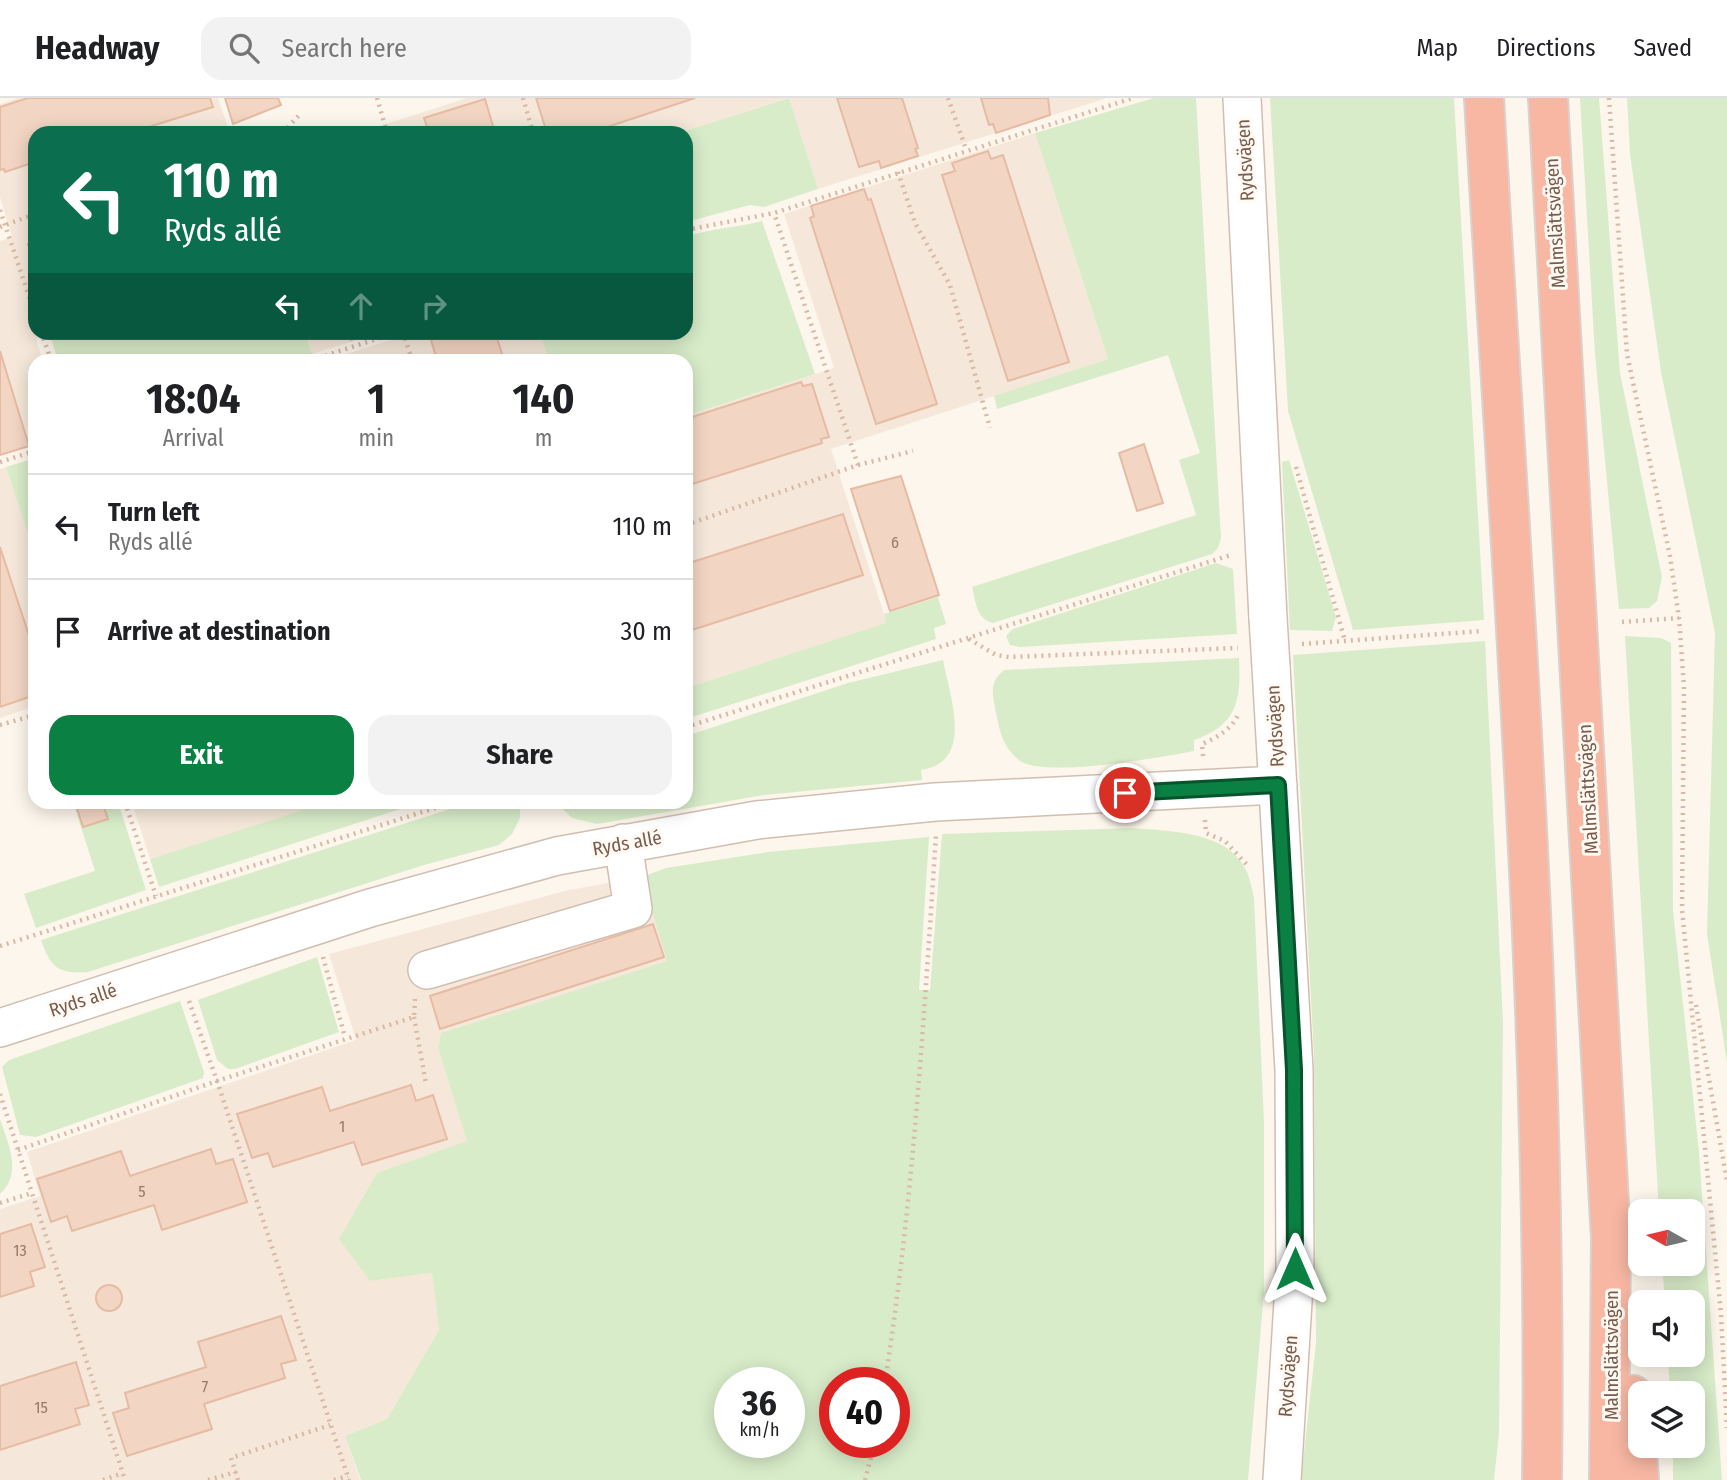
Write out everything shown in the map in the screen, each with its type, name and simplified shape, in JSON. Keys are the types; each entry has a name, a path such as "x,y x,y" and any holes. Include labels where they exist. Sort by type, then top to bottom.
{"highway":[{"path":"1483,98 1536,1013 1544,1292 1542,1480"},
{"name":"Malmslättsvägen","path":"1548,98 1611,1239 1609,1480"},
{"path":"1611,1239 1637,1423 1639,1480"},
{"path":"1520,1480 1544,1292"}],"street":[{"name":"Rydsvägen","path":"1242,98 1268,618 1282,656 1278,785 1294,1070 1295,1256 1282,1480"},
{"name":"Ryds allé","path":"0,1028 370,908 556,856 757,820 935,802 1278,785"},
{"path":"427,970 633,909 623,844"}],"path":[{"path":"377,98 385,126"},
{"path":"523,98 531,126"},
{"path":"948,98 966,149"},
{"path":"693,229 774,213 966,149 1133,98"},
{"path":"1609,98 1628,354 1670,556 1679,618 1684,687 1682,909 1721,1314 1727,1427"},
{"path":"289,126 301,113"},
{"path":"898,172 915,223 950,285 989,428"},
{"path":"0,210 2,226 28,295"},
{"path":"774,213 858,465"},
{"path":"2,226 28,217"},
{"path":"330,354 373,340"},
{"path":"693,523 858,465 913,451"},
{"path":"0,461 28,453"},
{"path":"693,725 1232,555"},
{"path":"1622,622 1679,618"},
{"path":"1282,656 1483,631"},
{"path":"969,639 996,655 1009,657 1241,648"},
{"path":"1241,709 1235,721 1218,738 1202,744 1206,834 1235,848 1251,870"},
{"path":"0,725 28,717"},
{"path":"127,809 156,897"},
{"path":"0,946 432,809"},
{"path":"887,1367 909,1176 936,830"},
{"path":"321,950 345,1037"},
{"path":"179,968 349,1478 334,1480"},
{"path":"426,1084 414,1017 415,996 427,970"},
{"path":"1690,977 1727,1181"},
{"path":"18,1150 345,1037 414,1017"},
{"path":"0,1094 125,1480"},
{"path":"0,1203 32,1194"},
{"path":"239,1480 231,1458 330,1425"},
{"path":"865,1480 871,1458"},
{"path":"208,1480 236,1472"},
{"path":"103,1480 123,1474"}],"shaded area":[{"path":"18,98 218,98 228,126 28,126 28,340 36,340 40,354 28,354 28,446 0,455 0,241 12,237 0,197 0,104"},
{"path":"467,98 788,98 693,128 693,126 380,126"},
{"path":"789,98 1104,98 1104,99 818,189"},
{"path":"1035,133 1108,359 831,449 887,623 693,686 693,414 834,368 784,214"},
{"path":"308,340 357,340 312,354"},
{"path":"390,340 542,340 547,354 347,354"},
{"path":"6,467 28,534 28,708 0,718 0,469"},
{"path":"134,809 305,809 150,859"},
{"path":"642,877 668,961 441,1033 438,1048 468,1142 377,1173 370,1281 432,1273 439,1330 387,1419 345,1436 360,1480 0,1480 0,1209 40,1196 27,1152 356,1040 329,954 569,890"}],"green space":[{"path":"789,98 818,189 764,207 750,205 693,220 693,128"},
{"path":"1154,98 1196,98 1221,538 1218,548 1212,554 993,623 980,614 972,587 1196,515 1179,460 1200,453 1168,355 997,409 994,396 1108,359 1035,133"},
{"path":"1270,98 1454,98 1484,620 1353,630 1288,411"},
{"path":"1580,98 1599,98 1620,373 1662,577 1657,601 1649,608 1619,609 1595,354"},
{"path":"1627,98 1727,98 1727,1062 1707,934 1715,633 1661,372 1630,154"},
{"path":"762,221 815,374 693,414 693,354 547,354 542,340 693,340 693,235"},
{"path":"52,340 307,340 312,354 56,354"},
{"path":"28,460 28,534 6,467"},
{"path":"1289,460 1336,617 1332,631 1290,630 1282,462"},
{"path":"1216,563 1233,569 1237,634 1020,647 1010,645 1006,636 1013,629"},
{"path":"938,597 946,624 934,628 936,639 693,717 693,686 886,623 884,614"},
{"path":"1625,636 1661,638 1671,643 1673,911 1702,1199 1658,1199"},
{"path":"1485,641 1503,1023 1499,1433 1494,1480 1301,1480 1316,1343 1314,1056 1293,655"},
{"path":"1239,658 1239,686 1234,709 1220,727 1194,740 1194,751 1103,765 1051,767 1032,765 1019,760 1009,750 1001,733 993,690 996,680 1004,670"},
{"path":"943,660 955,726 954,741 948,755 938,764 921,770 922,780 764,795 693,807 693,734 848,683"},
{"path":"75,809 120,809 146,890 36,928 24,894 95,871"},
{"path":"305,809 400,809 159,887 150,859"},
{"path":"450,809 520,809 520,818 512,834 499,845 424,865 88,972 69,972 57,967 48,957 41,940"},
{"path":"562,809 683,809 597,824 572,818"},
{"path":"1133,828 1176,832 1192,834 1220,844 1241,862 1254,898 1264,1122 1264,1291 1248,1480 361,1480 345,1436 387,1419 439,1330 432,1273 370,1281 339,1239 377,1173 467,1141 438,1048 441,1033 667,961 642,877 666,868 768,852 929,837 919,990 930,990 942,834"},
{"path":"317,957 339,1032 235,1069 228,1069 217,1060 198,1000"},
{"path":"180,1001 204,1072 203,1078 36,1137 20,1135 2,1067 9,1060"},
{"path":"0,1119 10,1148 12,1167 7,1186 0,1194"},
{"path":"1705,1238 1722,1480 1673,1480 1673,1458 1705,1458 1705,1381 1669,1381 1669,1367 1705,1367 1705,1290 1664,1290 1663,1276 1705,1276"}],"building":[{"path":"28,98 210,98 213,107 152,126 28,126 28,164 5,172 4,169 0,170 0,107"},
{"path":"225,98 278,98 281,105 233,124"},
{"path":"536,98 695,98 610,126 545,126"},
{"path":"837,98 902,98 918,148 915,149 918,156 881,168 879,161 859,167"},
{"path":"981,98 1048,98 1050,115 996,133 993,124 989,125"},
{"path":"485,99 493,126 427,126 424,118"},
{"path":"988,151 991,159 1003,155 1069,362 1008,381 942,175 955,171 952,163"},
{"path":"864,189 868,200 871,199 937,404 876,424 810,218 814,216 811,206"},
{"path":"431,340 498,340 502,354 435,354"},
{"path":"0,351 28,446 0,455"},
{"path":"801,382 803,386 812,384 829,437 821,439 822,443 693,484 693,417"},
{"path":"1144,444 1163,503 1137,511 1119,453"},
{"path":"901,476 939,595 890,611 851,489"},
{"path":"843,514 863,575 693,630 693,562"},
{"path":"0,547 28,633 28,697 0,707"},
{"path":"77,809 104,809 108,819 83,827"},
{"path":"653,924 664,957 440,1029 430,996"},
{"path":"411,1085 416,1101 433,1095 447,1139 362,1165 354,1142 273,1167 268,1153 252,1158 237,1114 322,1087 330,1111"},
{"path":"211,1149 216,1164 233,1159 247,1202 162,1230 154,1205 72,1231 67,1216 51,1222 37,1179 121,1151 130,1176"},
{"path":"31,1224 45,1267 30,1272 34,1286 0,1297 0,1234"},
{"path":"109,1285 119,1288 122,1298 119,1308 109,1311 99,1308 96,1298 99,1288"},
{"path":"281,1316 296,1360 281,1364 285,1378 204,1404 212,1429 127,1456 113,1413 129,1408 125,1393 206,1367 198,1342"},
{"path":"76,1362 89,1405 75,1409 80,1424 0,1450 0,1386"}],"route":[{"path":"1125,793 1278,785 1294,1070 1295,1269"}]}
